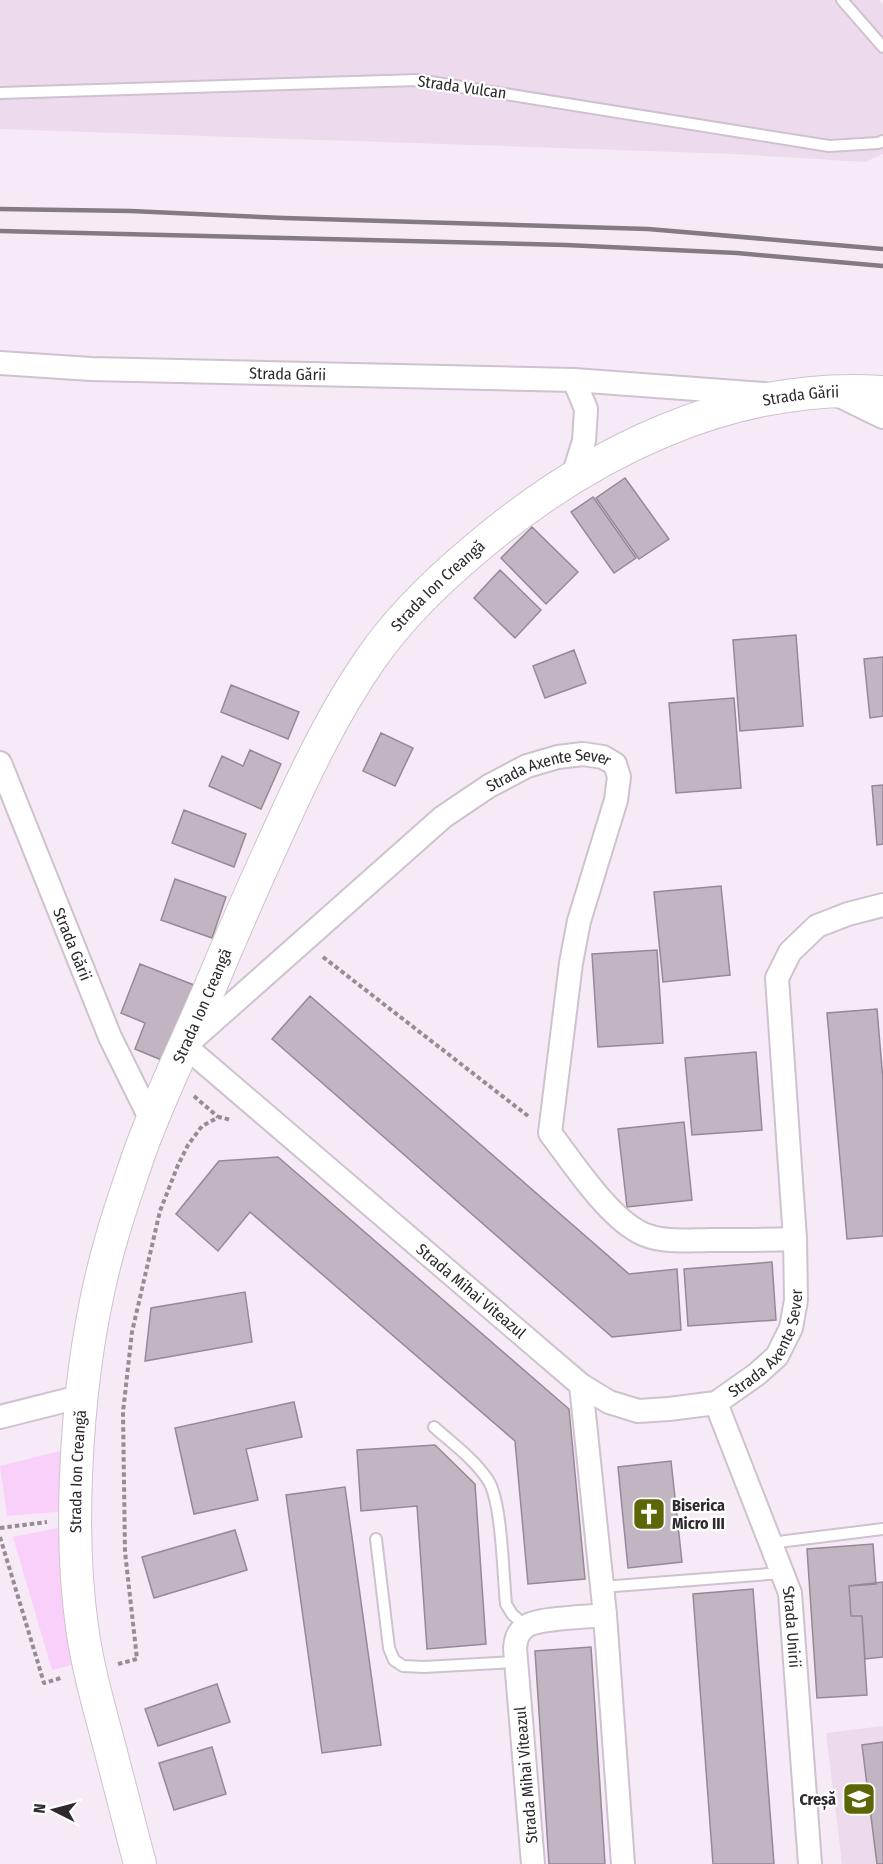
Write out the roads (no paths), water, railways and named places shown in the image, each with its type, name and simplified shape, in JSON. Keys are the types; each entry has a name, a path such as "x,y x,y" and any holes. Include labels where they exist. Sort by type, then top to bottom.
{"main road":[{"name":"Strada Gării","path":"783,395 860,390 883,392"},
{"name":"Strada Ion Creangă","path":"140,1864 89,1671 81,1625 75,1518 76,1472 83,1396 92,1326 110,1245 140,1150 234,930 301,782 338,711 371,658 410,611 449,572 494,533 614,453 662,431 722,410 783,395"}],"street":[{"name":"Strada Gării","path":"0,363 91,369 574,380 783,395"},
{"path":"572,479 584,441 586,409 574,380"},
{"path":"831,391 883,417"},
{"name":"Strada Axente Sever","path":"185,1046 443,817 489,786 527,766 558,757 583,754 603,756 615,764 620,777 616,800 579,921 571,963 550,1133 604,1202 642,1234 658,1239 688,1240 795,1239"},
{"name":"Strada Gării","path":"0,763 110,1036 152,1122"},
{"name":"Strada Axente Sever","path":"582,1385 609,1402 638,1411 716,1403 757,1374 777,1356 791,1328 796,1300 795,1239 777,978 790,952 818,926 848,914 883,905"},
{"name":"Strada Mihai Viteazul","path":"185,1046 582,1385"},
{"path":"582,1385 605,1615 623,1864"},
{"path":"0,1417 83,1396"},
{"name":"Strada Unirii","path":"716,1403 790,1593 810,1864"},
{"path":"525,1626 541,1621 605,1615"},
{"name":"Strada Mihai Viteazul","path":"525,1626 517,1637 516,1662 533,1864"}],"lane":[{"path":"842,0 883,47"},
{"name":"Strada Vulcan","path":"0,93 418,80 829,146 883,141"},
{"path":"434,1427 476,1464 489,1481 496,1500 506,1604 512,1614 525,1626"},
{"path":"770,1543 883,1529"},
{"path":"376,1539 389,1648 394,1660 403,1666 424,1667 516,1662"},
{"path":"602,1587 782,1573"}],"railway":[{"path":"0,209 131,211 648,229 883,249"},
{"path":"0,231 566,245 737,253 883,266"}],"place":[{"name":"Biserica Micro III","path":"649,1514"},
{"name":"Creșă","path":"859,1799"}]}
